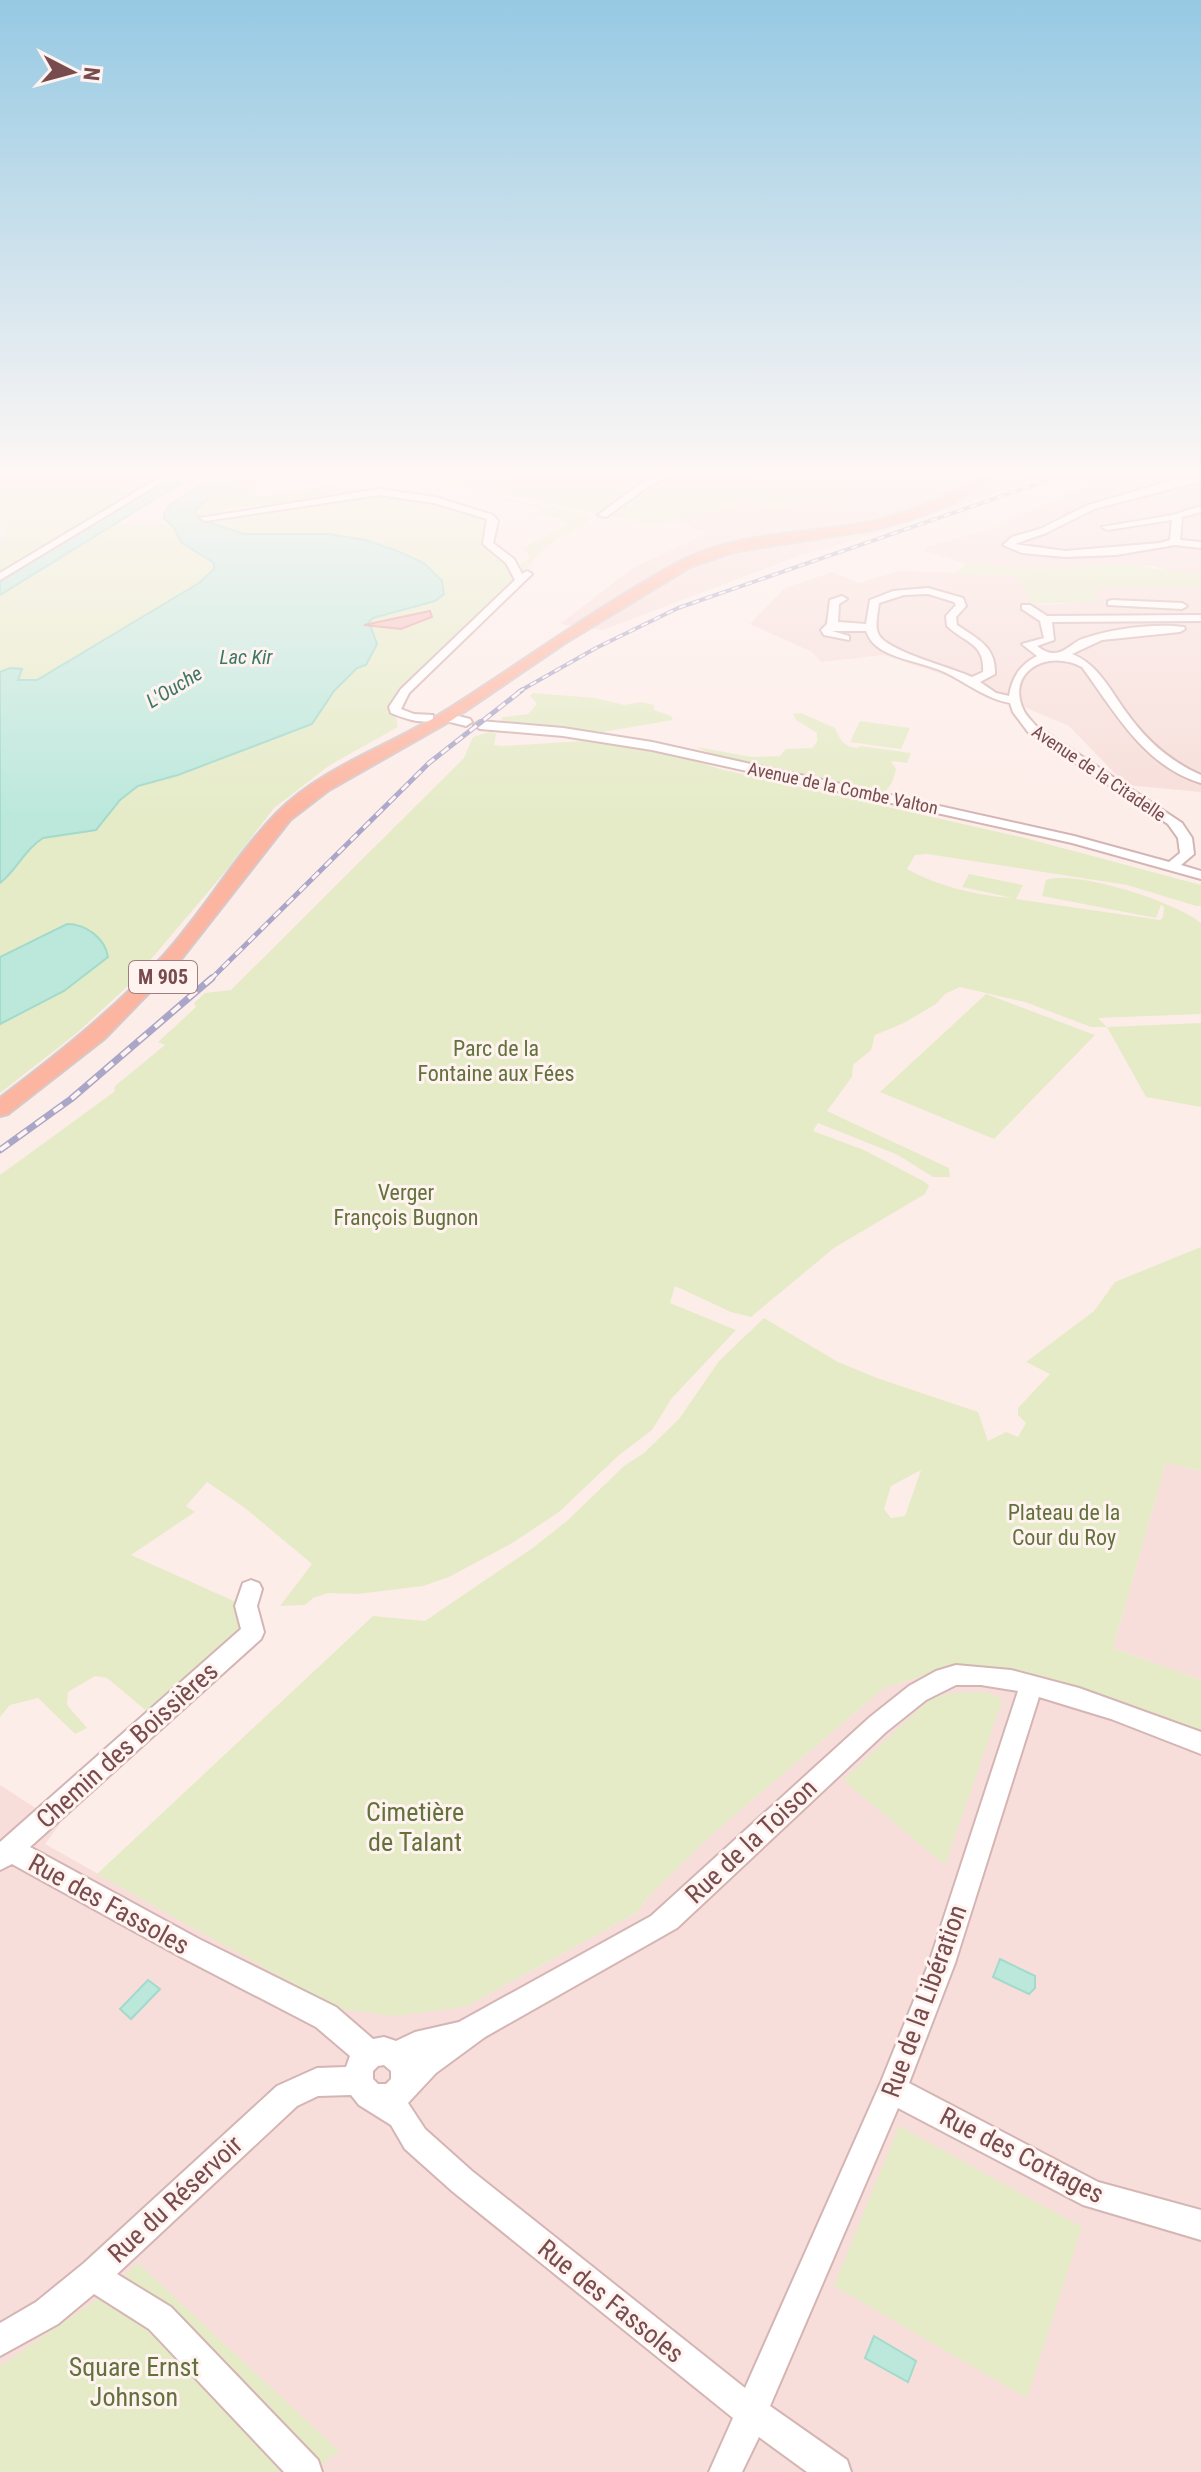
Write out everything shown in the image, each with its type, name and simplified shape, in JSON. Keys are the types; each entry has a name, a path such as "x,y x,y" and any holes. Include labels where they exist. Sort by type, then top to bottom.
{"main road":[{"name":"M 905","path":"323,786 414,735 506,672 650,585"},
{"name":"M 905","path":"84,1045 158,974 284,816 323,786 560,640"},
{"name":"M 905","path":"0,1109 84,1045 165,975 223,902 217,901"}],"street":[{"path":"466,722 437,718 425,712 404,700 405,691 515,585"},
{"path":"972,681 989,674 990,658 983,647 952,626 951,616 961,605 956,598 928,592 884,597 873,604 873,638 885,647 972,681 992,696 1013,700 1013,685 1022,671 1046,657 1064,655 1086,665 1156,757 1177,770 1201,779"},
{"path":"842,599 834,602 832,625 826,631 845,638"},
{"path":"1112,603 1201,607"},
{"path":"1026,607 1050,618 1201,618"},
{"path":"1046,657 1027,644 1049,640 1050,618"},
{"path":"832,625 871,628"},
{"path":"1064,655 1071,648 1112,636 1155,630 1201,629"},
{"name":"Avenue de la Citadelle","path":"1013,700 1017,714 1032,729 1177,825 1187,842 1187,854 1172,866"},
{"name":"Avenue de la Combe Valton","path":"480,725 563,732 652,746 1052,834 1201,875"},
{"name":"Chemin des Boissières","path":"5,1854 253,1632 246,1606 251,1589"},
{"name":"Rue de la Toison","path":"387,2082 423,2064 471,2031 672,1916 792,1800 908,1699 954,1675 992,1677 1031,1686"},
{"path":"1031,1686 1131,1716 1201,1743"},
{"name":"Rue de la Libération","path":"725,2472 745,2433 751,2412 892,2089 942,1963 1031,1686"},
{"name":"Rue des Fassoles","path":"5,1854 326,2017 387,2082 415,2139 462,2181 751,2412 835,2472"},
{"name":"Rue du Réservoir","path":"0,2340 47,2313 95,2274 287,2096 317,2082 387,2082"},
{"name":"Rue des Cottages","path":"892,2089 1093,2195 1201,2225"},
{"path":"95,2274 118,2296 140,2304 160,2318 306,2472"}],"shaded area":[{"path":"610,585 721,585 603,630 560,624"},
{"path":"793,585 1024,585 1032,604 1049,605 1096,601 1090,594 1105,587 1201,587 1201,792 1126,785 1069,726 963,681 883,655 821,662 812,652 750,624 785,588"},
{"path":"1166,1463 1201,1471 1201,1680 1113,1648"},
{"path":"943,1670 1201,1735 1201,2472 0,2472 0,1785 60,1824 45,1844 212,1938 467,2006 638,1912 647,1898 710,1836 884,1688"}],"green space":[{"path":"16,585 514,585 390,710 396,716 398,727 330,765 274,808 225,872 130,984 77,1033 0,1093 0,595"},
{"path":"1024,585 1201,585 1105,587 1091,594 1097,602 1032,604"},
{"path":"533,693 595,698 624,705 641,702 654,705 654,710 671,716 673,720 603,732 499,723 503,717 528,714 537,704 530,696"},
{"path":"801,713 835,728 849,746 911,753 907,763 891,761 896,769 884,793 709,753 696,747 752,757 780,756 786,749 812,748 817,742 817,733 796,720 793,714"},
{"path":"860,721 910,728 901,749 850,742"},
{"name":"Parc de la Fontaine aux Fées","path":"490,732 496,734 494,745 583,741 682,757 720,769 1025,838 1201,885 1201,906 1196,906 1127,885 927,854 915,855 907,869 945,885 986,895 1013,898 962,887 969,874 1023,885 1016,899 1160,920 1164,907 1161,905 1156,918 1042,896 1046,880 1061,878 1102,884 1170,906 1201,923 1201,1014 1098,1018 1107,1027 1091,1027 1025,1002 960,987 945,994 936,1004 904,1023 875,1035 871,1050 853,1065 852,1077 827,1111 949,1168 950,1177 933,1177 898,1155 818,1123 813,1131 864,1150 925,1182 929,1186 925,1194 834,1248 751,1317 731,1312 675,1286 670,1303 736,1330 672,1398 652,1430 618,1456 559,1512 514,1542 449,1577 423,1586 358,1594 328,1593 313,1598 305,1605 280,1606 312,1564 245,1508 207,1482 186,1506 195,1512 131,1555 236,1602 243,1626 240,1635 149,1713 107,1678 95,1676 68,1692 67,1705 87,1728 75,1734 38,1698 10,1705 0,1717 0,1175 114,1092 115,1086 165,1045 158,1042 196,1007 194,1003 205,993 231,990 464,758 473,737"},
{"path":"986,994 1095,1035 994,1139 880,1092"},
{"path":"1201,1023 1201,1107 1146,1097 1107,1027"},
{"path":"1201,1247 1201,1471 1166,1463 1113,1648 1201,1680 1201,1735 943,1670 884,1688 710,1836 647,1898 638,1912 467,2006 396,2016 338,2009 97,1874 373,1616 425,1621 534,1547 568,1520 679,1419 719,1361 764,1318 838,1362 978,1412 988,1441 1006,1432 1018,1437 1026,1423 1018,1415 1018,1408 1050,1374 1026,1362 1094,1311 1115,1282","holes":["921,1470 905,1516 891,1518 884,1509 891,1486"]},
{"path":"987,1692 1002,1699 1001,1704 945,1865 843,1780 931,1698 952,1693"},
{"path":"899,2126 1082,2227 1027,2398 834,2286"},
{"name":"Square Ernst Johnson","path":"138,2263 339,2451 312,2472 0,2472 0,2366 102,2296"}],"water":[{"path":"0,585 16,585 0,595"},
{"name":"Lac Kir","path":"195,585 443,585 444,594 435,601 373,618 369,622 377,644 366,665 357,668 334,691 312,724 178,775 138,786 120,800 96,830 43,838 0,883 0,672 10,668 22,669 18,680 37,680"},
{"path":"67,924 81,926 94,933 108,957 64,991 0,1024 0,957"},
{"path":"1000,1959 1035,1976 1035,1988 1029,1994 993,1977"},
{"path":"148,1980 160,1989 131,2019 120,2009"},
{"path":"874,2336 916,2361 908,2382 865,2358"}],"building":[{"path":"430,611 432,617 401,629 364,625"}],"waterway":[{"path":"462,1219 465,1222"}],"railway":[{"path":"518,692 596,648 678,608 743,585"},
{"path":"210,980 429,763 522,690"},
{"path":"0,1150 71,1099 212,978"}],"water label":[{"name":"L'Ouche","path":"174,687"}],"park label":[{"name":"Verger François Bugnon","path":"406,1204"},
{"name":"Plateau de la Cour du Roy","path":"1064,1524"},
{"name":"Cimetière de Talant","path":"415,1827"}]}
